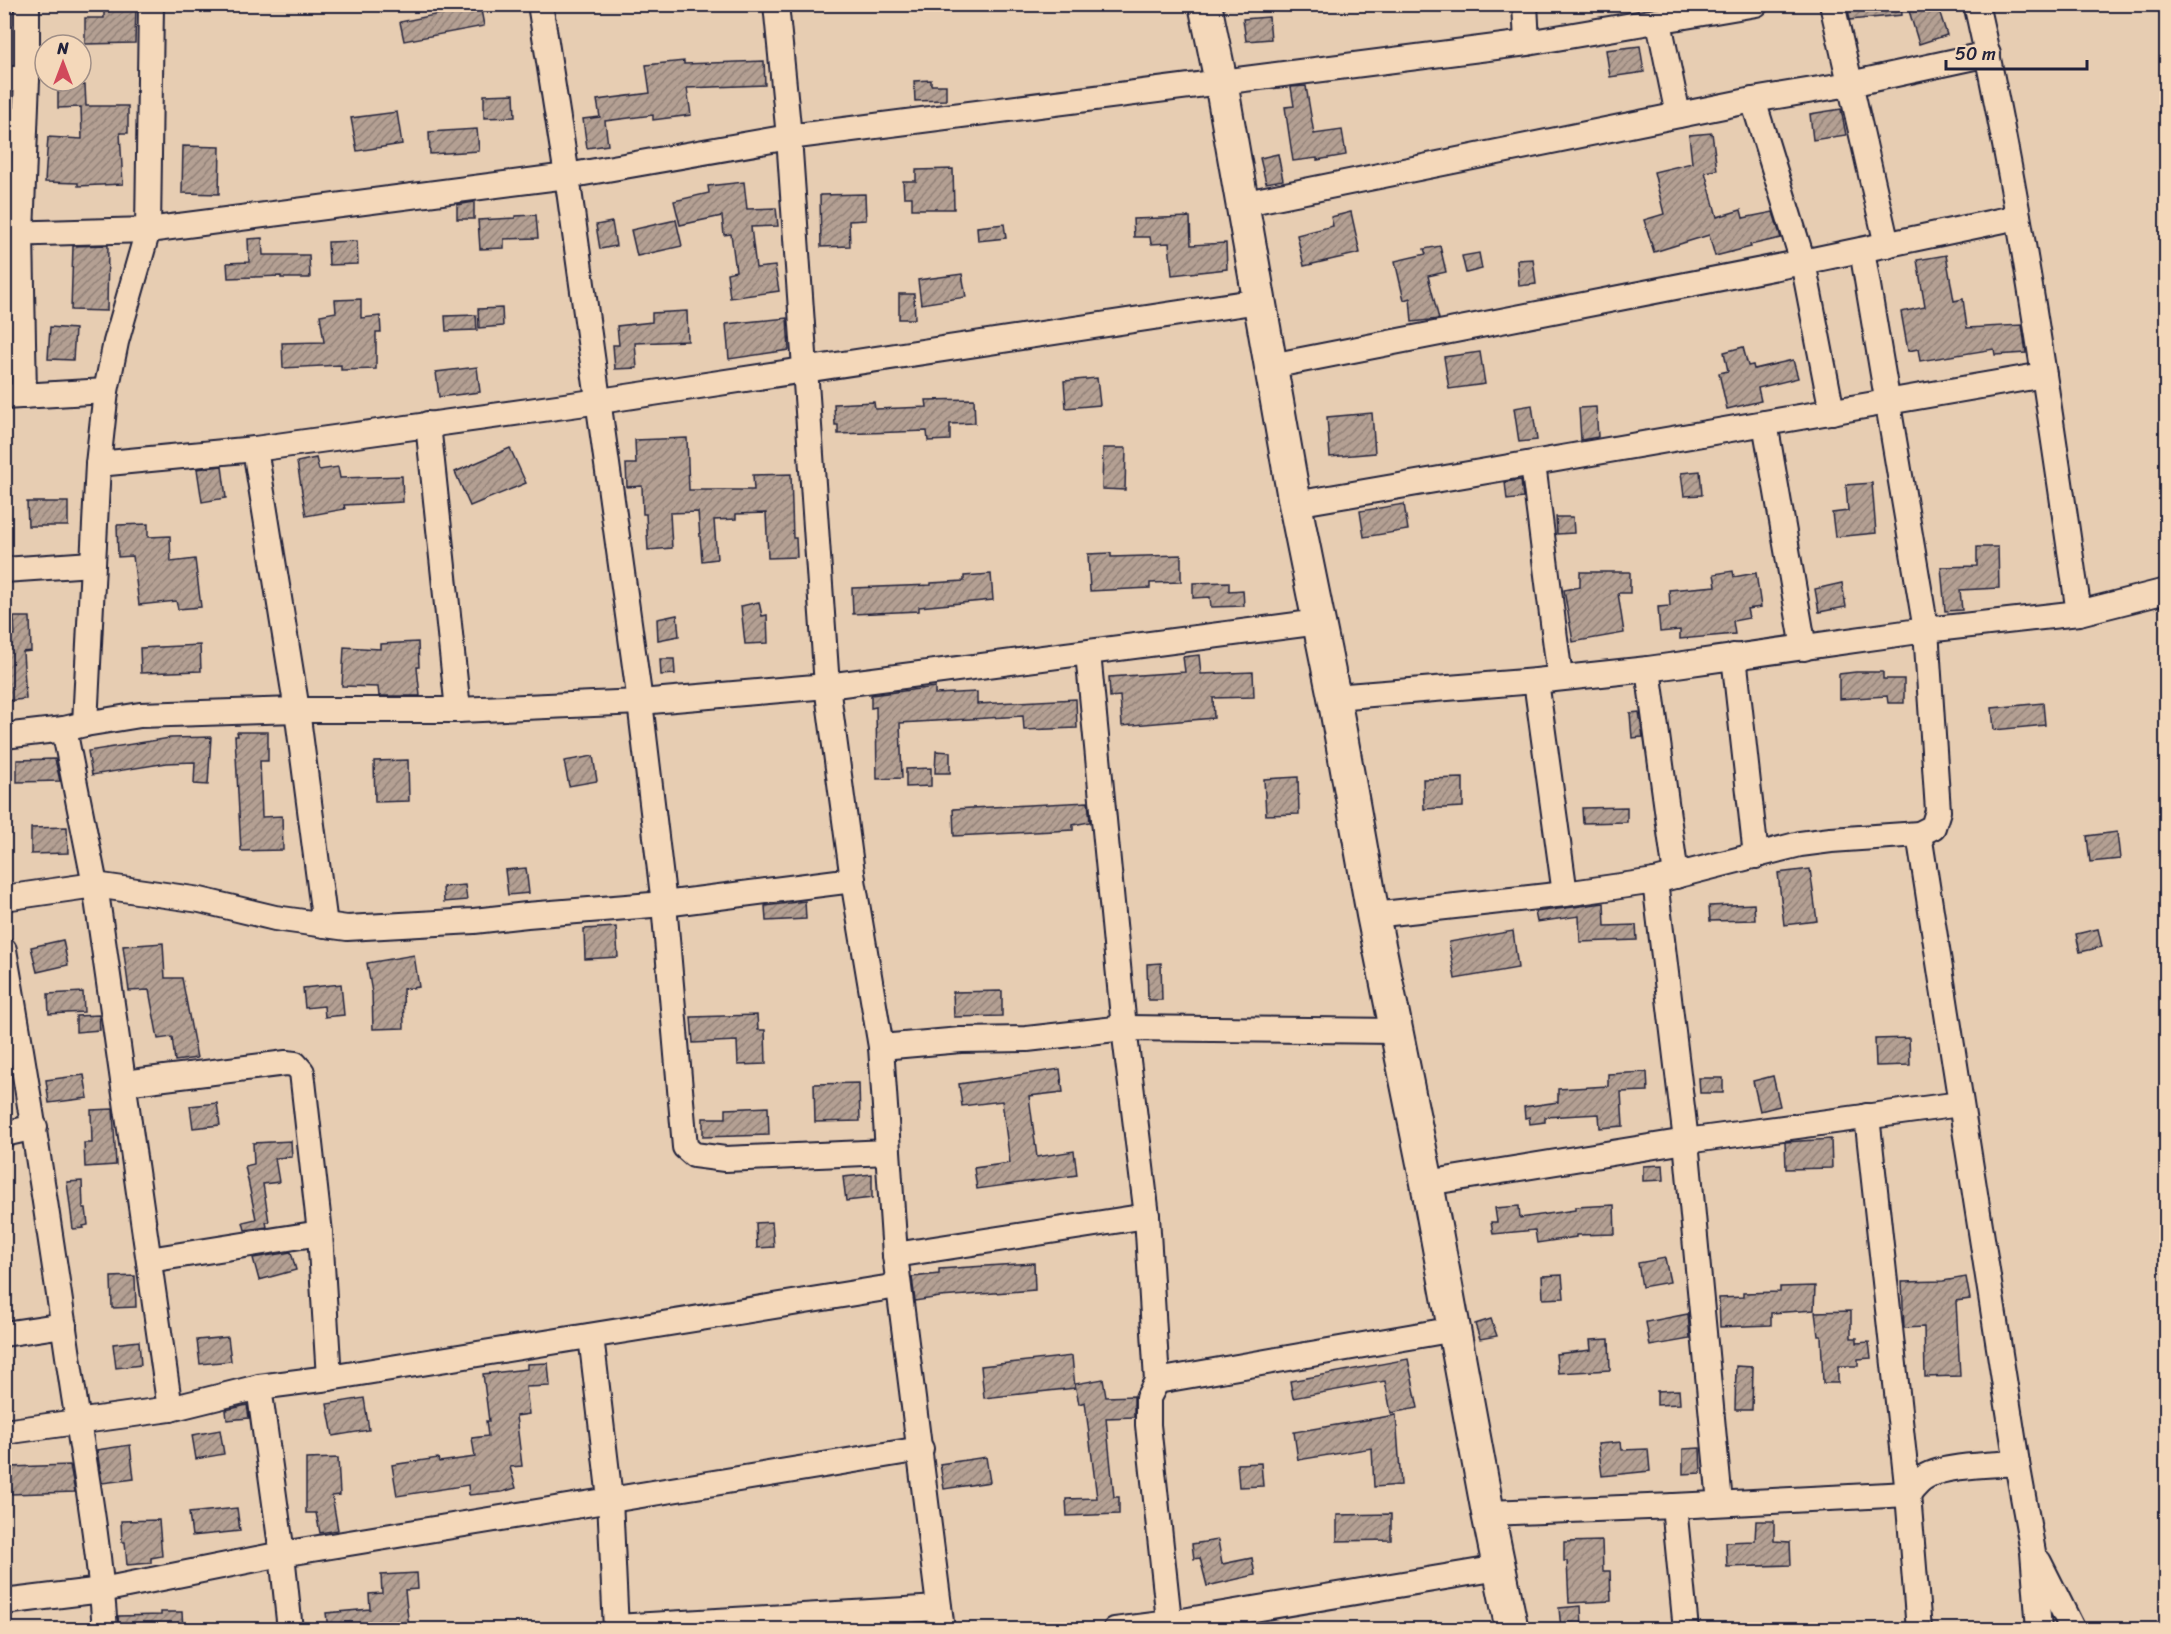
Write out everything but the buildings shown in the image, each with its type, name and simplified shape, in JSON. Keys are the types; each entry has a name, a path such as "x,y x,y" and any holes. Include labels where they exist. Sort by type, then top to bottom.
{"main road":[{"path":"1205,4 1221,82 1295,504 1512,1629"}],"street":[{"path":"27,4 16,79 13,233 14,396 106,391"},
{"path":"151,4 148,230 116,342 106,391 98,464 92,564 74,727 170,1409"},
{"path":"540,4 600,401 640,702 664,904 686,1147 694,1155 725,1160 888,1152"},
{"path":"591,1336 610,1500 616,1628 941,1619 921,1449 898,1286 881,1047 853,880 827,686 789,137 776,4"},
{"path":"1525,4 1527,43"},
{"path":"13,233 148,230 567,176 789,137 1527,43 1659,22 1713,8 1756,4"},
{"path":"1832,4 1887,245"},
{"path":"1976,4 1988,54 2018,217 2079,613"},
{"path":"1659,22 1678,115"},
{"path":"1241,204 1753,100 1850,84 1988,54"},
{"path":"1753,100 1803,262 1832,412"},
{"path":"1271,366 1803,262 2018,217"},
{"path":"1373,915 1565,894 1666,878 1800,844 1919,834 1933,827 1938,811 1926,630 1862,250"},
{"path":"98,464 255,449 600,401 1259,301"},
{"path":"1295,504 2044,375"},
{"path":"1765,423 1804,648"},
{"path":"428,424 458,710"},
{"path":"255,449 297,710 325,925"},
{"path":"1533,464 1560,678"},
{"path":"4,570 92,564"},
{"path":"1334,697 1536,681 1648,669 1926,630 2079,613 2166,591"},
{"path":"4,736 140,715 297,710 458,710 640,702 827,686 1319,622"},
{"path":"1088,653 1124,1028 1147,1216 1157,1381 1148,1398 1148,1425 1170,1626"},
{"path":"1734,656 1756,856"},
{"path":"1648,669 1686,1141 1720,1503"},
{"path":"1536,681 1565,894"},
{"path":"1919,834 1960,1104 2033,1552 2038,1629"},
{"path":"4,898 95,885 200,900 275,918 347,928 474,921 664,904 853,880"},
{"path":"4,950 35,1126 102,1590 105,1629"},
{"path":"881,1047 961,1040 1027,1039 1124,1028 1398,1031"},
{"path":"124,1083 286,1063 295,1064 302,1072 320,1233 329,1378"},
{"path":"1427,1183 1686,1141 1960,1104"},
{"path":"1867,1116 1908,1494 1919,1629"},
{"path":"4,1134 35,1126"},
{"path":"895,1256 1147,1216"},
{"path":"149,1260 320,1233"},
{"path":"4,1432 170,1409 259,1387 329,1378 898,1286"},
{"path":"4,1334 64,1325"},
{"path":"1157,1381 1455,1329"},
{"path":"259,1387 290,1629"},
{"path":"4,1602 102,1590 282,1554 921,1449"},
{"path":"1488,1513 1908,1494 1926,1476 1953,1469 2017,1463"},
{"path":"1674,1506 1686,1629"},
{"path":"2033,1552 2073,1629"},
{"path":"1115,1629 1170,1626 1499,1569"}]}
